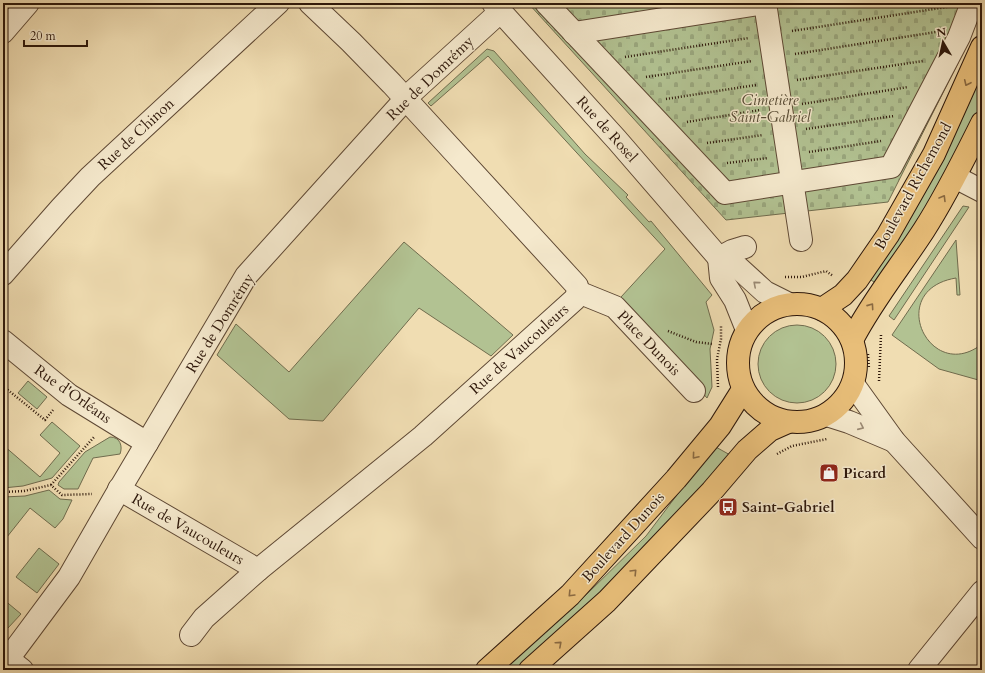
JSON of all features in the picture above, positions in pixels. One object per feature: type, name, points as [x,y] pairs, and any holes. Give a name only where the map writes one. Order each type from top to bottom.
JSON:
[{"type":"main road","name":"Boulevard Richemond","points":[[822,309],[842,295],[857,280],[888,235],[934,154],[982,47]]},
{"type":"main road","name":"Boulevard Richemond","points":[[860,344],[862,320],[924,230],[955,177],[982,123]]},
{"type":"main road","points":[[789,304],[805,305],[822,309],[838,320],[860,344],[856,369],[861,378],[842,402],[827,415],[808,422],[788,422],[764,413],[742,391],[738,360],[742,341],[747,330],[764,314],[789,304]]},
{"type":"main road","name":"Boulevard Dunois","points":[[487,670],[570,596],[681,473],[720,426],[742,391]]},
{"type":"main road","name":"Boulevard Dunois","points":[[530,670],[607,601],[712,491],[747,450],[770,430],[788,422]]},
{"type":"street","points":[[3,32],[28,3]]},
{"type":"street","name":"Rue de Chinon","points":[[3,274],[90,177],[278,3]]},
{"type":"street","points":[[310,3],[351,42],[405,99]]},
{"type":"street","points":[[546,3],[725,193],[891,167],[952,50],[972,3]]},
{"type":"street","points":[[574,33],[765,3],[801,240]]},
{"type":"street","name":"Rue de Domrémy","points":[[11,661],[69,577],[119,489],[246,276],[405,99],[497,7]]},
{"type":"street","name":"Rue de Rosel","points":[[497,7],[612,134],[720,258],[731,261],[765,292],[789,304]]},
{"type":"street","name":"Rue de Vaucouleurs","points":[[191,635],[204,618],[258,570],[423,436],[575,298],[578,292],[577,286],[405,99]]},
{"type":"street","points":[[955,177],[982,191]]},
{"type":"street","points":[[745,247],[732,251],[720,258],[721,278],[735,300],[747,330]]},
{"type":"street","name":"Place Dunois","points":[[578,292],[615,307],[694,391]]},
{"type":"street","name":"Rue d'Orléans","points":[[3,341],[69,395],[147,443]]},
{"type":"street","points":[[861,378],[894,441],[982,538]]},
{"type":"street","points":[[827,415],[894,441]]},
{"type":"street","name":"Rue de Vaucouleurs","points":[[119,489],[258,570]]},
{"type":"street","points":[[919,670],[982,592]]},
{"type":"path","points":[[781,276],[802,277],[826,271],[834,276]]},
{"type":"path","points":[[715,393],[718,388],[717,359],[721,339],[720,324]]},
{"type":"path","points":[[664,329],[696,342],[712,344]]},
{"type":"path","points":[[878,385],[881,345],[879,331]]},
{"type":"path","points":[[860,344],[861,378]]},
{"type":"path","points":[[3,386],[45,420],[57,405]]},
{"type":"path","points":[[3,492],[24,491],[51,485],[98,434]]},
{"type":"path","points":[[773,456],[804,442],[834,438]]},
{"type":"path","points":[[51,485],[62,495],[93,494]]},
{"type":"green space","name":"Cimetière Saint-Gabriel","points":[[528,3],[982,3],[958,63],[888,202],[726,220]]},
{"type":"green space","points":[[487,49],[494,51],[585,154],[628,195],[626,197],[649,222],[651,221],[712,295],[706,302],[714,330],[710,349],[712,387],[707,398],[701,391],[704,387],[621,297],[665,249],[488,56],[431,106],[428,103]]},
{"type":"green space","points":[[982,64],[982,106],[976,119],[955,160],[877,284],[868,278]]},
{"type":"green space","points":[[963,206],[969,207],[894,320],[889,316]]},
{"type":"green space","points":[[956,240],[960,295],[957,295],[956,278],[934,286],[922,299],[919,315],[922,331],[932,344],[946,353],[963,353],[982,344],[982,381],[939,369],[892,335]]},
{"type":"green space","points":[[404,242],[513,335],[491,356],[419,308],[323,421],[289,419],[217,355],[236,324],[289,372]]},
{"type":"green space","points":[[797,325],[812,328],[824,337],[833,349],[836,364],[833,379],[824,391],[812,400],[797,403],[782,400],[770,391],[761,379],[758,364],[761,349],[770,337],[782,328]]},
{"type":"green space","points":[[28,381],[47,397],[37,409],[18,393]]},
{"type":"green space","points":[[52,422],[80,446],[52,478],[23,486],[3,488],[3,445],[40,477],[60,453],[40,435]]},
{"type":"green space","points":[[110,437],[113,437],[120,442],[120,454],[93,458],[78,489],[64,489],[58,485],[85,452]]},
{"type":"green space","points":[[714,446],[732,456],[654,539],[574,620],[517,670],[501,670],[588,593],[646,536]]},
{"type":"green space","points":[[49,490],[60,499],[72,500],[63,519],[55,528],[30,508],[3,542],[3,497],[25,496]]},
{"type":"green space","points":[[39,548],[59,564],[37,593],[16,577]]},
{"type":"green space","points":[[3,599],[21,614],[8,628],[3,627]]},
{"type":"place","name":"Picard","points":[[829,473]]},
{"type":"place","name":"Saint-Gabriel","points":[[728,507]]}]
